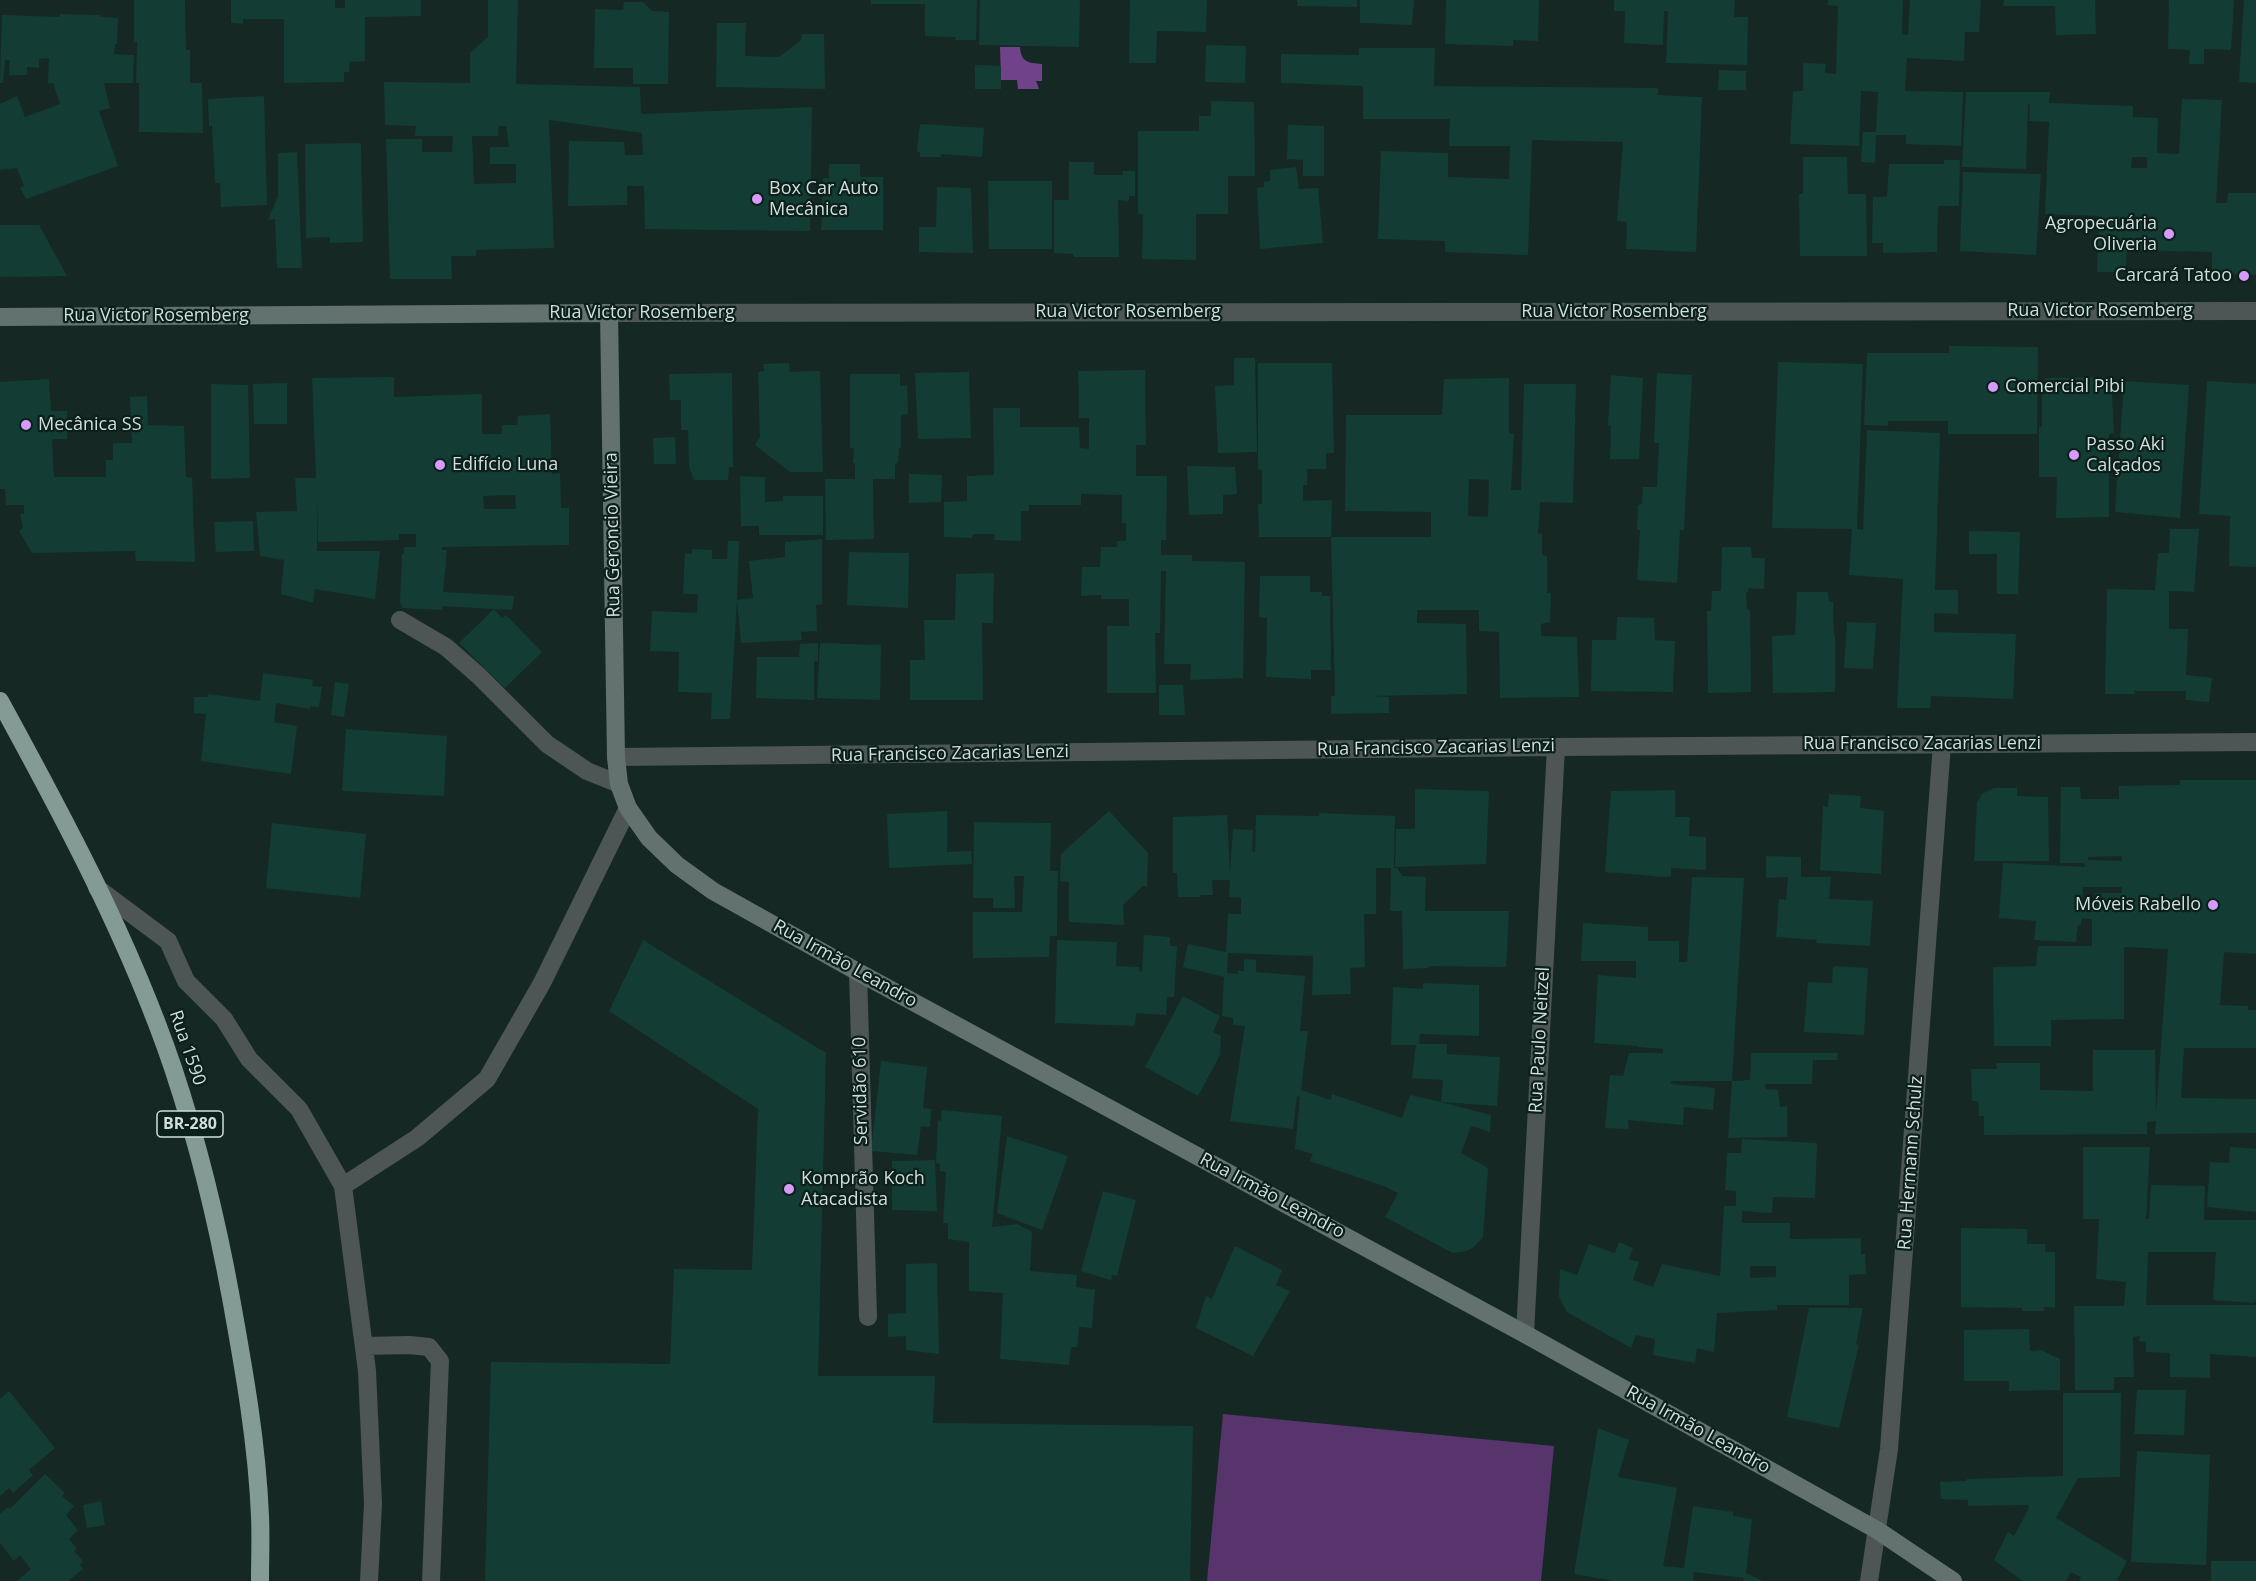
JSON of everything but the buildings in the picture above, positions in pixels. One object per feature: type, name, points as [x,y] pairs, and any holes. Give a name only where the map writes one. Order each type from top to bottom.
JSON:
[{"type":"highway","name":"Rua 1590","points":[[0,701],[56,804],[97,888],[136,973],[173,1067],[201,1163],[220,1243],[242,1361],[253,1436],[260,1516],[260,1581]]},
{"type":"street","name":"Rua Victor Rosemberg","points":[[0,317],[609,313],[2256,311]]},
{"type":"street","name":"Rua Geroncio Vieira","points":[[609,313],[616,758]]},
{"type":"street","points":[[400,620],[446,647],[554,749],[587,771],[619,784]]},
{"type":"street","name":"Rua Francisco Zacarias Lenzi","points":[[616,758],[1556,747],[2256,742]]},
{"type":"street","name":"Rua Hermann Schulz","points":[[1869,1581],[1889,1449],[1942,744]]},
{"type":"street","name":"Rua Paulo Neitzel","points":[[1525,1334],[1556,747]]},
{"type":"street","name":"Rua Irmão Leandro","points":[[616,758],[619,784],[628,808],[649,838],[677,865],[713,891],[1525,1334],[1877,1530],[1953,1581]]},
{"type":"street","points":[[343,1186],[417,1138],[487,1079],[542,983],[628,808]]},
{"type":"street","points":[[97,888],[168,941],[186,981],[224,1019],[249,1059],[299,1109],[343,1186],[367,1371],[373,1504],[369,1581]]},
{"type":"street","name":"Servidão 610","points":[[858,972],[868,1317]]},
{"type":"street","points":[[364,1346],[429,1347],[440,1361],[431,1581]]},
{"type":"shaded area","points":[[1000,47],[1020,47],[1026,61],[1042,64],[1042,81],[1036,81],[1039,89],[1018,89],[1017,80],[1001,80]]},
{"type":"shaded area","points":[[1223,1414],[1554,1446],[1541,1581],[1207,1581]]},
{"type":"place","name":"Box Car Auto Mecânica","points":[[757,199]]},
{"type":"place","name":"Agropecuária Oliveria","points":[[2169,234]]},
{"type":"place","name":"Carcará Tatoo","points":[[2244,276]]},
{"type":"place","name":"Comercial Pibi","points":[[1993,387]]},
{"type":"place","name":"Mecânica SS","points":[[26,425]]},
{"type":"place","name":"Passo Aki Calçados","points":[[2074,455]]},
{"type":"place","name":"Edifício Luna","points":[[440,465]]},
{"type":"place","name":"Móveis Rabello","points":[[2213,905]]},
{"type":"place","name":"Komprão Koch Atacadista","points":[[789,1189]]}]
